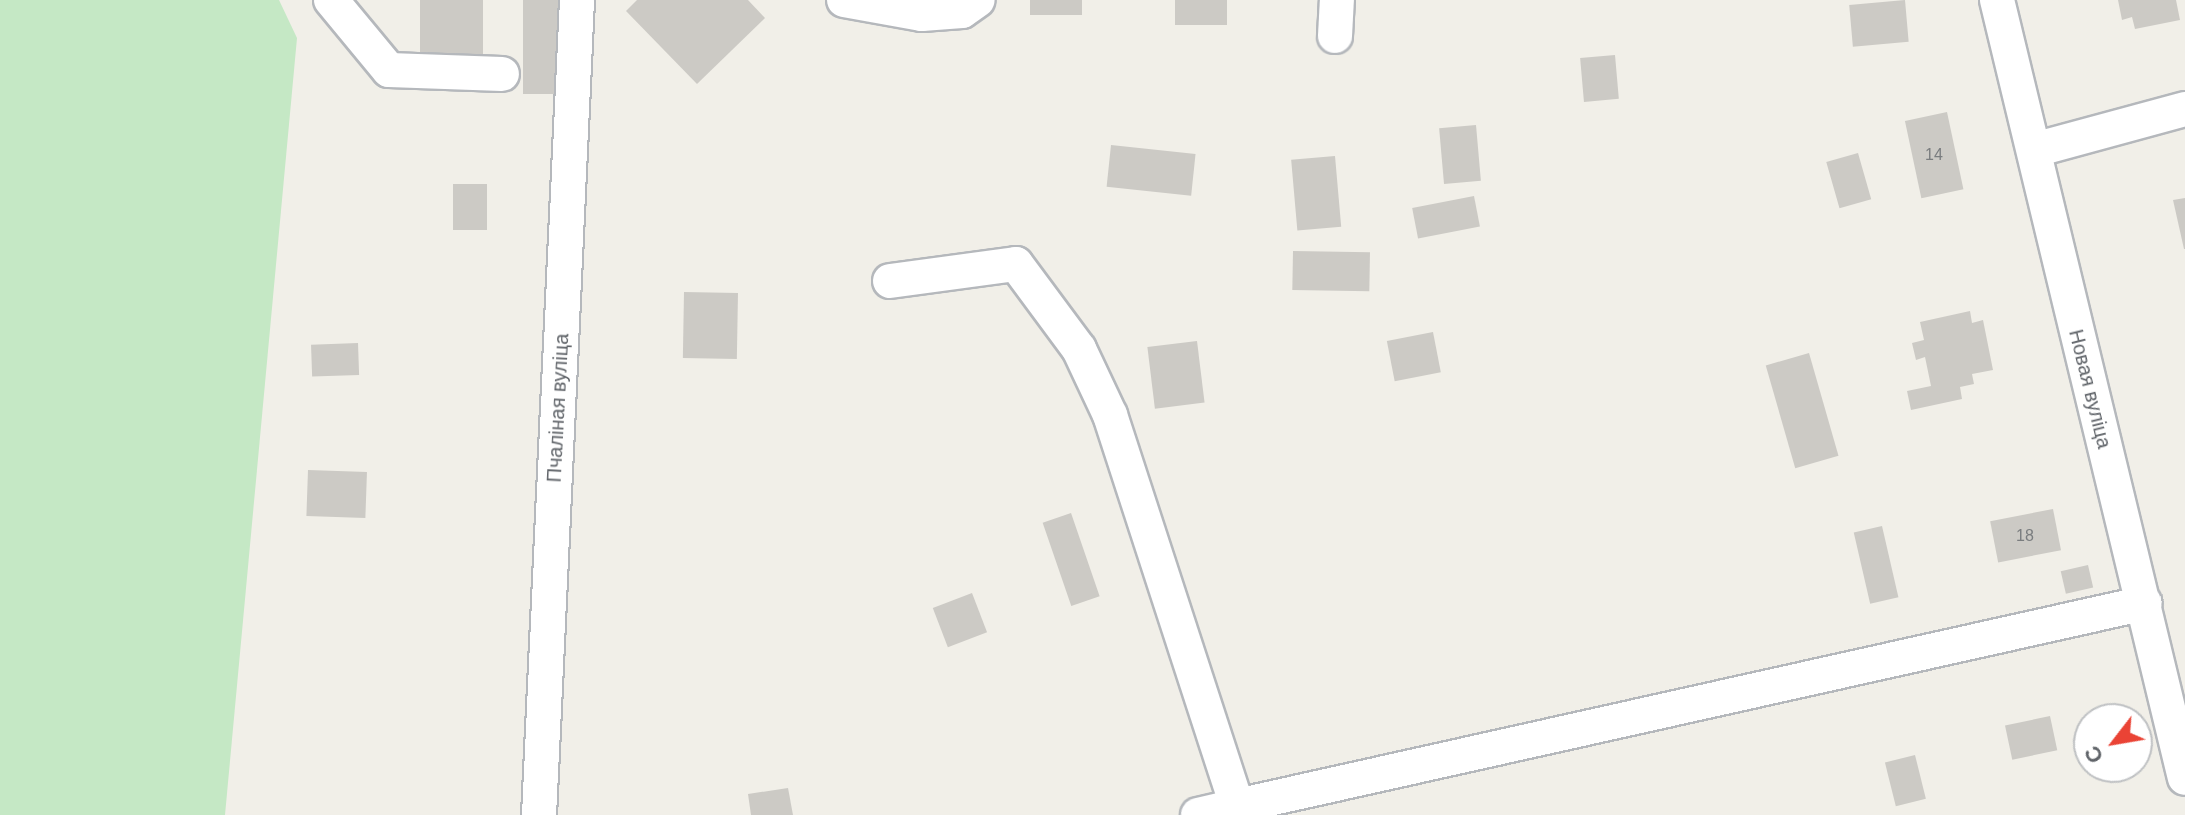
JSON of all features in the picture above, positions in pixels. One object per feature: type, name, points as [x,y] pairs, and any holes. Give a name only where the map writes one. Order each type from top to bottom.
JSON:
[{"type":"street","points":[[331,0],[389,70],[502,74]]},
{"type":"street","name":"Пчаліная вуліца","points":[[539,815],[577,0]]},
{"type":"street","points":[[844,0],[922,14],[962,11],[978,0]]},
{"type":"street","points":[[1335,36],[1337,0]]},
{"type":"street","name":"Новая вуліца","points":[[1997,0],[2185,778]]},
{"type":"street","points":[[2034,150],[2185,109]]},
{"type":"street","points":[[890,281],[1016,264],[1079,349],[1110,415],[1237,806]]},
{"type":"street","points":[[1198,815],[2145,603]]},
{"type":"green space","points":[[0,0],[279,0],[297,38],[225,815],[0,815]]},
{"type":"building","points":[[420,0],[483,0],[483,55],[420,55]]},
{"type":"building","points":[[523,0],[560,0],[560,94],[523,94]]},
{"type":"building","points":[[637,0],[748,0],[765,18],[697,84],[626,11]]},
{"type":"building","points":[[1030,0],[1082,0],[1082,15],[1030,15]]},
{"type":"building","points":[[1175,0],[1227,0],[1227,25],[1175,25]]},
{"type":"building","points":[[1905,0],[1909,42],[1853,47],[1849,5]]},
{"type":"building","points":[[2118,0],[2176,0],[2180,20],[2135,29],[2132,17],[2122,20]]},
{"type":"building","points":[[1615,55],[1619,99],[1584,102],[1580,58]]},
{"type":"building","points":[[1947,112],[1963,189],[1921,198],[1905,121]]},
{"type":"building","points":[[1476,125],[1481,181],[1444,184],[1439,128]]},
{"type":"building","points":[[1111,145],[1196,154],[1191,196],[1107,187]]},
{"type":"building","points":[[1858,153],[1871,199],[1840,208],[1826,162]]},
{"type":"building","points":[[1335,156],[1341,227],[1297,231],[1291,160]]},
{"type":"building","points":[[453,184],[487,184],[487,230],[453,230]]},
{"type":"building","points":[[1474,196],[1480,226],[1418,238],[1412,208]]},
{"type":"building","points":[[2185,198],[2185,249],[2184,249],[2173,200]]},
{"type":"building","points":[[1293,251],[1370,252],[1369,291],[1292,290]]},
{"type":"building","points":[[684,292],[738,293],[737,359],[683,358]]},
{"type":"building","points":[[1970,311],[1972,323],[1983,320],[1993,370],[1972,374],[1974,384],[1960,387],[1962,399],[1911,410],[1907,391],[1931,386],[1925,357],[1916,360],[1912,343],[1924,340],[1920,322]]},
{"type":"building","points":[[1433,332],[1441,372],[1395,381],[1387,341]]},
{"type":"building","points":[[1197,341],[1205,403],[1155,409],[1147,347]]},
{"type":"building","points":[[358,343],[359,375],[312,377],[311,345]]},
{"type":"building","points":[[1809,353],[1838,456],[1795,468],[1766,365]]},
{"type":"building","points":[[308,470],[367,472],[365,518],[306,516]]},
{"type":"building","points":[[2053,509],[2061,550],[1998,562],[1990,521]]},
{"type":"building","points":[[1071,513],[1100,596],[1071,606],[1043,523]]},
{"type":"building","points":[[1882,526],[1898,597],[1870,604],[1854,533]]},
{"type":"building","points":[[2088,565],[2093,587],[2066,594],[2061,571]]},
{"type":"building","points":[[972,593],[987,632],[948,647],[933,608]]},
{"type":"building","points":[[2050,716],[2057,750],[2012,760],[2005,726]]},
{"type":"building","points":[[1915,755],[1926,799],[1896,806],[1885,762]]},
{"type":"building","points":[[788,788],[793,815],[751,815],[748,794]]}]
